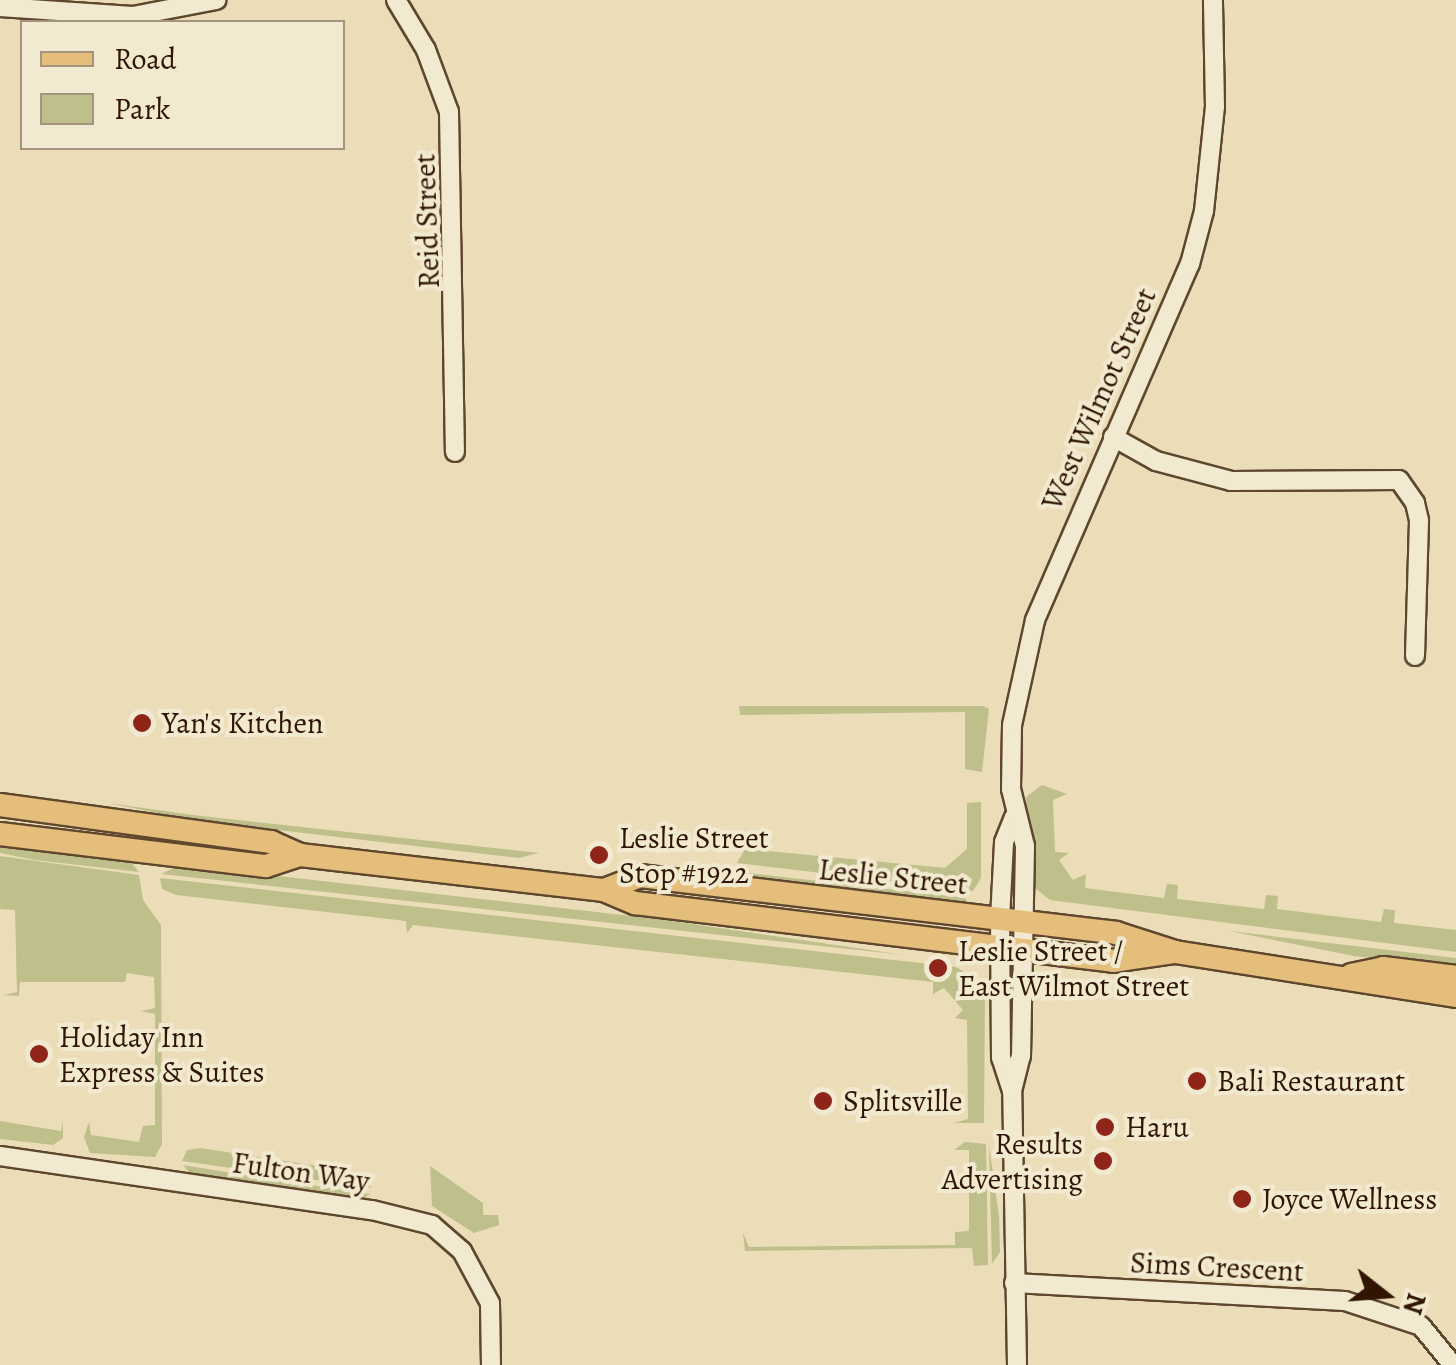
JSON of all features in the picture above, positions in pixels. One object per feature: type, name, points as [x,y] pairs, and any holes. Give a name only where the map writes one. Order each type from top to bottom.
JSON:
[{"type":"main road","name":"Leslie Street","points":[[0,806],[271,842],[300,855],[604,890],[636,903],[1113,960],[1175,952]]},
{"type":"main road","name":"Leslie Street","points":[[0,834],[266,866],[300,855]]},
{"type":"main road","name":"Leslie Street","points":[[604,890],[640,876],[1116,933],[1175,952],[1456,996]]},
{"type":"main road","name":"Leslie Street","points":[[1344,976],[1382,968],[1456,977]]},
{"type":"street","points":[[0,6],[134,16],[216,0]]},
{"type":"street","name":"Reid Street","points":[[396,0],[426,50],[449,112],[458,340],[455,452]]},
{"type":"street","name":"West Wilmot Street","points":[[1017,1365],[1012,1091],[1001,1058],[1011,949],[1004,842],[1014,817],[1012,725],[1035,620],[1190,264],[1204,211],[1214,107],[1213,0]]},
{"type":"street","points":[[1114,438],[1156,461],[1231,481],[1398,480],[1415,502],[1419,521],[1415,656]]},
{"type":"street","name":"Fulton Way","points":[[0,1156],[372,1210],[432,1224],[462,1251],[481,1281],[492,1311],[491,1365]]},
{"type":"street","name":"Sims Crescent","points":[[1014,1283],[1346,1301],[1421,1326],[1453,1365]]},
{"type":"green space","points":[[739,706],[983,706],[989,709],[982,772],[965,769],[965,712],[740,715]]},
{"type":"green space","points":[[1042,785],[1067,794],[1053,800],[1055,852],[1069,853],[1059,860],[1073,880],[1086,874],[1085,888],[1164,898],[1167,884],[1178,885],[1177,899],[1264,909],[1266,895],[1278,896],[1277,909],[1381,922],[1384,909],[1395,910],[1394,923],[1456,930],[1456,952],[1050,900],[1030,884],[1026,797]]},
{"type":"green space","points":[[981,802],[981,878],[973,891],[737,863],[745,849],[945,868],[967,849],[967,803]]},
{"type":"green space","points":[[108,803],[539,853],[518,858],[193,820]]},
{"type":"green space","points":[[0,843],[130,861],[139,872],[0,853]]},
{"type":"green space","points":[[0,856],[139,875],[143,900],[161,925],[162,1144],[155,1157],[90,1153],[84,1137],[89,1122],[91,1135],[139,1142],[143,1126],[155,1125],[155,1014],[141,1011],[155,1008],[154,977],[127,973],[125,982],[20,982],[19,996],[3,995],[17,992],[15,910],[0,909]]},
{"type":"green space","points":[[180,865],[658,919],[904,955],[161,874]]},
{"type":"green space","points":[[740,872],[966,898],[966,904],[734,875]]},
{"type":"green space","points":[[160,878],[956,967],[985,985],[984,1123],[954,1123],[968,1119],[967,1020],[955,1018],[963,1010],[944,988],[933,994],[933,982],[413,925],[407,933],[406,921],[176,895],[162,889]]},
{"type":"green space","points":[[1229,931],[1456,958],[1456,967],[1354,956]]},
{"type":"green space","points":[[0,1121],[61,1131],[63,1121],[63,1138],[53,1145],[0,1139]]},
{"type":"green space","points":[[965,1142],[986,1144],[988,1265],[974,1266],[972,1248],[745,1251],[743,1233],[749,1247],[955,1245],[955,1232],[969,1231],[969,1150],[954,1150]]},
{"type":"green space","points":[[989,1146],[1000,1252],[992,1264]]},
{"type":"green space","points":[[200,1148],[359,1172],[372,1188],[182,1161],[187,1150]]},
{"type":"green space","points":[[183,1165],[370,1194],[363,1199],[189,1172]]},
{"type":"green space","points":[[430,1166],[483,1203],[483,1215],[498,1215],[499,1225],[474,1233],[432,1206]]},
{"type":"place","name":"Yan's Kitchen","points":[[142,723]]},
{"type":"place","name":"Leslie Street Stop #1922","points":[[599,855]]},
{"type":"place","name":"Leslie Street / East Wilmot Street","points":[[938,968]]},
{"type":"place","name":"Holiday Inn Express & Suites","points":[[39,1054]]},
{"type":"place","name":"Bali Restaurant","points":[[1197,1081]]},
{"type":"place","name":"Splitsville","points":[[823,1101]]},
{"type":"place","name":"Haru","points":[[1105,1127]]},
{"type":"place","name":"Results Advertising","points":[[1103,1161]]},
{"type":"place","name":"Joyce Wellness","points":[[1242,1199]]}]
